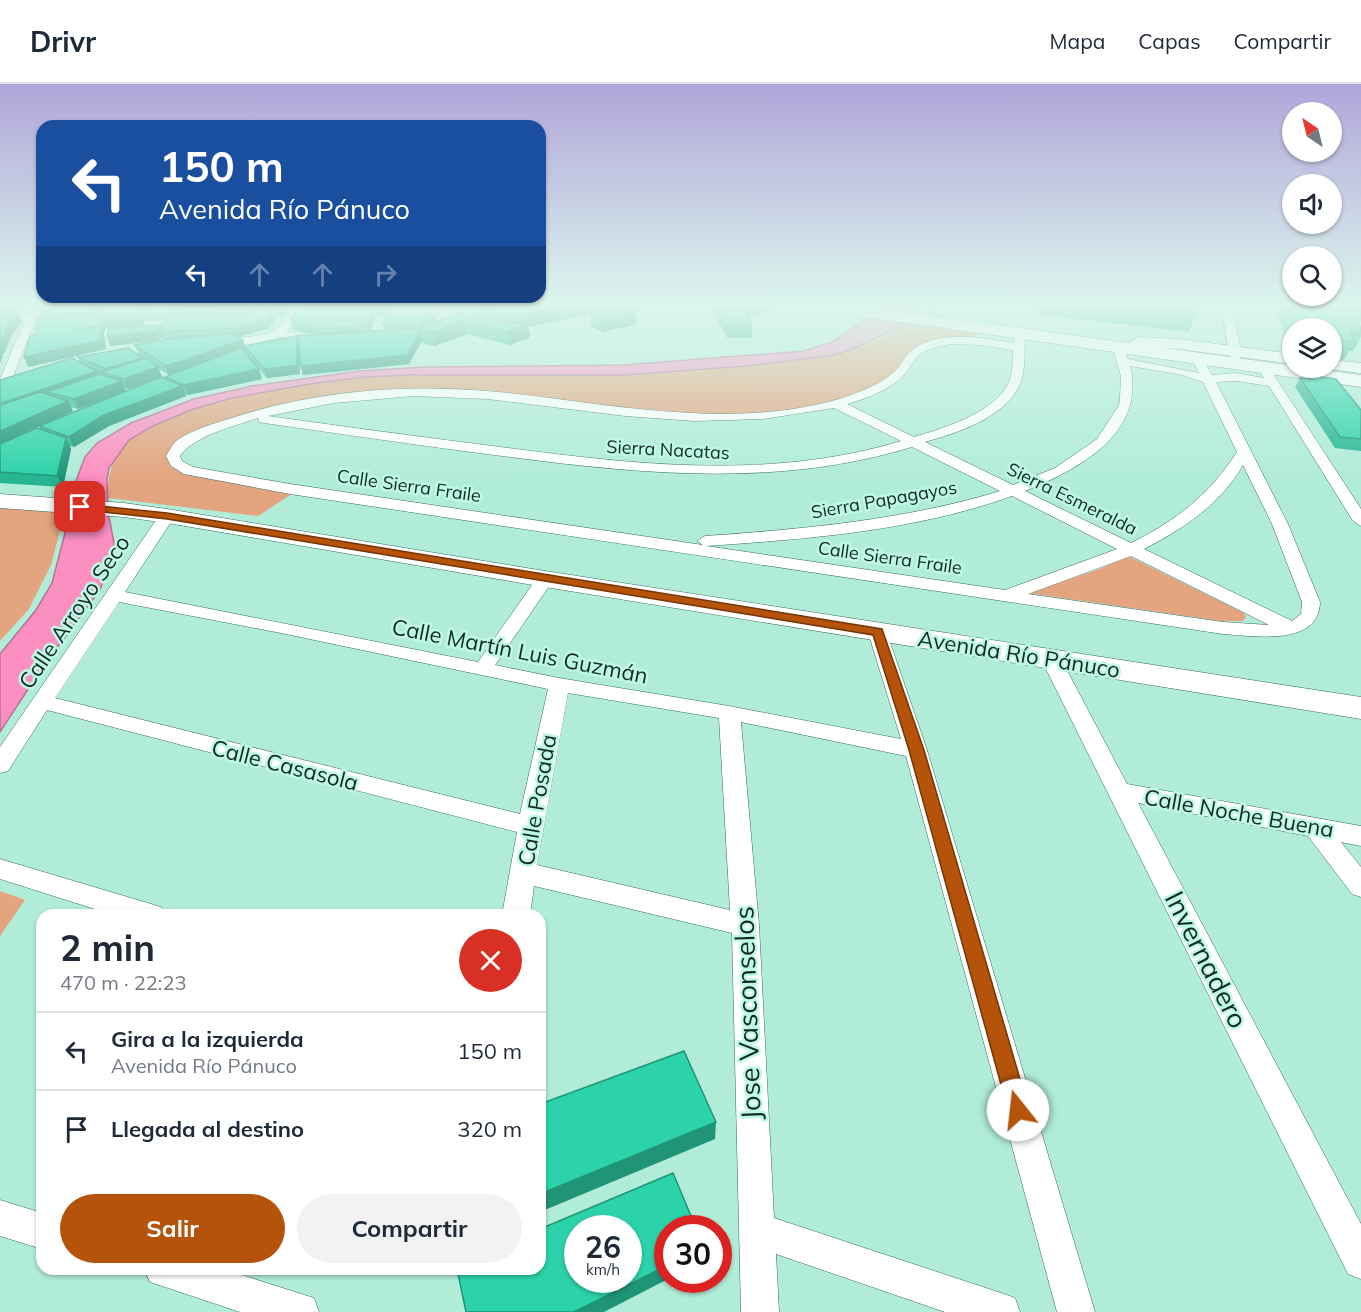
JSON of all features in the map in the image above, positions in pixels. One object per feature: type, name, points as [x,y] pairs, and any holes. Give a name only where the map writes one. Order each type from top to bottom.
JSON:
[{"type":"highway","points":[[1230,363],[1264,368],[1282,366]]},
{"type":"highway","points":[[1342,369],[1361,370]]},
{"type":"highway","points":[[1342,376],[1361,381]]},
{"type":"street","points":[[5,381],[12,363]]},
{"type":"street","points":[[251,417],[342,399],[428,392],[489,395],[622,413],[690,418],[744,417],[809,409],[834,403],[884,385],[896,377],[907,363]]},
{"type":"street","name":"Sierra Nacatas","points":[[251,417],[568,461],[666,471],[761,471],[810,466],[880,452],[948,430],[996,404],[1010,391],[1018,363]]},
{"type":"street","name":"Sierra Papagayos","points":[[664,544],[789,535],[878,524],[931,515],[1010,491],[1067,468],[1091,452],[1110,432],[1125,407],[1129,381],[1124,363]]},
{"type":"street","points":[[1151,363],[1207,379],[1236,377],[1273,383]]},
{"type":"street","points":[[1200,363],[1280,524],[1311,602],[1313,609],[1310,616],[1292,629]]},
{"type":"street","points":[[1342,366],[1361,370]]},
{"type":"street","points":[[1264,368],[1361,520]]},
{"type":"street","points":[[1334,378],[1361,387]]},
{"type":"street","name":"Sierra Esmeralda","points":[[834,403],[1292,629]]},
{"type":"street","name":"Calle Sierra Fraile","points":[[251,417],[216,428],[180,445],[173,456],[182,468],[198,474],[1223,628],[1292,629]]},
{"type":"street","points":[[1006,595],[1131,550],[1174,525],[1200,506],[1227,479],[1244,452]]},
{"type":"street","name":"Avenida Río Pánuco","points":[[0,501],[124,510],[167,516],[545,579],[1361,708]]},
{"type":"street","name":"Calle Arroyo Seco","points":[[0,765],[40,702],[116,596],[167,516]]},
{"type":"street","points":[[482,670],[545,579]]},
{"type":"street","name":"Calle Martín Luis Guzmán","points":[[116,596],[281,627],[559,685],[729,713],[916,750]]},
{"type":"street","points":[[878,632],[916,750],[1076,1312]]},
{"type":"street","name":"Invernadero","points":[[1051,659],[1361,1261]]},
{"type":"street","name":"Calle Posada","points":[[517,909],[530,826],[559,685]]},
{"type":"street","name":"Calle Casasola","points":[[40,702],[530,826]]},
{"type":"street","name":"Jose Vasconselos","points":[[729,713],[745,925],[759,1312]]},
{"type":"street","name":"Calle Noche Buena","points":[[1118,791],[1361,836]]},
{"type":"street","points":[[1316,828],[1361,886]]},
{"type":"street","points":[[0,869],[131,909]]},
{"type":"street","points":[[524,873],[745,925]]},
{"type":"street","points":[[0,1218],[36,1229]]},
{"type":"street","points":[[757,1230],[1001,1312]]},
{"type":"street","points":[[182,1275],[300,1312]]},
{"type":"shaded area","points":[[768,363],[909,363],[894,378],[834,403],[735,418],[449,392],[338,400],[233,422],[176,450],[182,468],[298,490],[258,516],[108,498],[108,482],[112,467],[118,453],[129,441],[173,418],[225,400],[280,388],[335,380],[392,376],[617,375]]},
{"type":"shaded area","points":[[769,363],[626,375],[365,377],[232,398],[191,410],[153,426],[129,440],[109,468],[108,512],[115,548],[100,590],[42,668],[0,732],[0,654],[36,610],[52,583],[65,533],[71,494],[85,457],[97,443],[131,423],[194,399],[252,386],[359,371],[426,367]]},
{"type":"shaded area","points":[[0,506],[65,512],[51,565],[29,609],[0,641]]},
{"type":"shaded area","points":[[1128,556],[1244,613],[1246,617],[1243,621],[1221,621],[1028,593],[1099,569]]},
{"type":"shaded area","points":[[0,891],[25,900],[0,936]]},
{"type":"building","points":[[55,363],[82,363],[97,371],[2,403],[0,402],[0,380]]},
{"type":"building","points":[[92,363],[125,363],[105,369]]},
{"type":"building","points":[[129,363],[153,363],[158,367],[124,379],[101,372]]},
{"type":"building","points":[[201,363],[254,363],[259,369],[184,385],[165,377]]},
{"type":"building","points":[[259,363],[297,363],[297,365],[264,369]]},
{"type":"building","points":[[301,363],[327,363],[301,366]]},
{"type":"building","points":[[99,374],[122,381],[74,399],[47,392]]},
{"type":"building","points":[[161,377],[182,386],[104,415],[69,437],[39,426]]},
{"type":"building","points":[[1300,378],[1336,379],[1361,410],[1361,439],[1340,437]]},
{"type":"building","points":[[40,392],[68,401],[0,431],[0,405]]},
{"type":"building","points":[[37,428],[66,438],[57,476],[0,472],[0,444]]},
{"type":"building","points":[[684,1051],[716,1122],[546,1192],[546,1102]]},
{"type":"building","points":[[673,1173],[691,1215],[654,1215],[654,1272],[642,1278],[642,1215],[573,1215]]},
{"type":"building","points":[[564,1219],[564,1293],[612,1293],[574,1312],[466,1312],[458,1275],[546,1275],[546,1226]]},
{"type":"route","points":[[80,507],[167,516],[878,632],[916,750],[1018,1110]]}]
